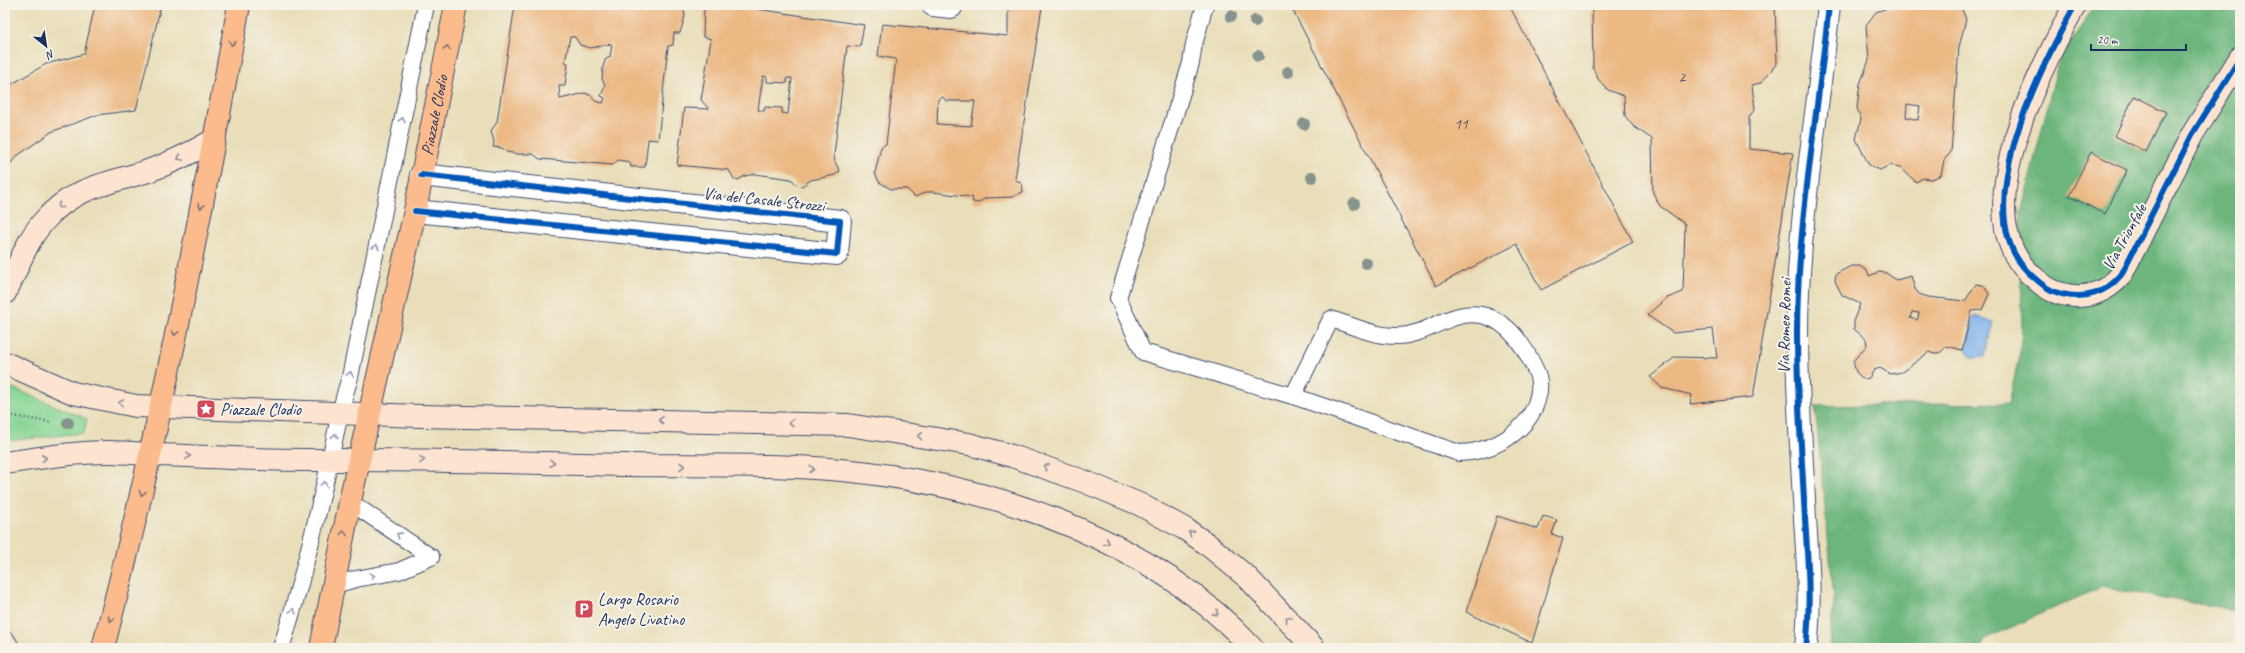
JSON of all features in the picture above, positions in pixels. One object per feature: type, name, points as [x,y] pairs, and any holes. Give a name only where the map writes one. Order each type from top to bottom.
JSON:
[{"type":"main road","points":[[103,648],[128,552],[160,406],[214,140],[239,5]]},
{"type":"main road","name":"Piazzale Clodio","points":[[321,648],[359,459],[415,211],[456,5]]},
{"type":"main road","name":"Via Trionfale","points":[[2075,5],[2056,40],[2027,106],[2010,159],[2004,199],[2008,237],[2017,258],[2037,280],[2057,292],[2084,296],[2092,295],[2108,287],[2121,275],[2192,135],[2240,58]]},
{"type":"main road","points":[[5,293],[35,232],[51,213],[69,198],[95,185],[169,163],[214,140]]},
{"type":"main road","points":[[5,363],[73,393],[119,403],[160,406],[370,413],[848,425],[886,430],[990,449],[1083,481],[1153,512],[1207,544],[1248,578],[1314,648]]},
{"type":"main road","points":[[5,463],[109,452],[330,460],[359,459],[799,468],[852,472],[930,484],[984,496],[1071,527],[1122,549],[1172,578],[1211,608],[1252,648]]},
{"type":"main road","points":[[5,644],[8,648]]},
{"type":"street","name":"Via Romeo Romei","points":[[1806,648],[1808,618],[1808,564],[1798,385],[1797,304],[1810,157],[1829,5]]},
{"type":"street","name":"Via del Casale Strozzi","points":[[415,211],[837,254],[840,221],[421,175]]},
{"type":"lane","name":"Piazzale Clodio","points":[[282,648],[330,460],[339,412],[350,377],[426,5]]},
{"type":"lane","points":[[1205,5],[1180,100],[1118,298],[1143,352],[1293,396],[1446,450],[1471,452],[1499,444],[1522,426],[1536,403],[1540,384],[1530,358],[1520,342],[1505,326],[1488,317],[1475,314],[1459,316],[1422,332],[1399,336],[1381,334],[1331,319],[1293,396]]},
{"type":"lane","points":[[334,585],[399,571],[431,558],[350,502]]},
{"type":"path","points":[[5,415],[50,422]]},
{"type":"green space","points":[[2095,5],[2240,5],[2240,611],[2101,587],[1985,639],[1981,648],[1829,648],[1834,599],[1815,406],[2009,403],[2022,342],[2021,213],[2059,60]]},
{"type":"green space","points":[[5,385],[87,419],[84,433],[5,441]]},
{"type":"water","points":[[1974,316],[1993,322],[1985,357],[1972,358],[1966,349]]},
{"type":"building","points":[[95,5],[161,5],[136,110],[97,115],[51,132],[17,156],[5,170],[5,88],[46,64],[84,54]]},
{"type":"building","points":[[515,5],[683,5],[685,16],[680,33],[674,33],[673,45],[668,46],[658,140],[648,139],[645,167],[631,167],[630,162],[618,160],[613,165],[540,159],[533,154],[517,154],[507,152],[502,148],[493,147],[494,142],[491,131],[497,122]],"holes":[[[570,37],[575,37],[580,45],[590,48],[612,44],[610,57],[605,60],[603,67],[602,79],[605,85],[601,96],[605,98],[603,103],[595,101],[592,96],[585,93],[560,99],[559,86],[565,86],[568,63],[565,62]]]},
{"type":"building","points":[[714,5],[730,5],[864,25],[860,47],[847,46],[834,155],[835,162],[840,171],[835,175],[811,180],[802,186],[797,185],[791,179],[755,174],[745,176],[738,180],[734,179],[729,170],[677,165],[684,108],[709,109],[701,100],[711,39],[703,37],[704,9]],"holes":[[[763,76],[767,77],[767,82],[787,83],[787,78],[792,78],[788,114],[782,113],[782,108],[765,107],[764,111],[758,110]]]},
{"type":"building","points":[[1008,5],[1042,7],[1015,179],[1022,184],[1023,192],[1012,197],[986,198],[978,203],[973,202],[972,197],[933,192],[926,192],[915,197],[907,189],[891,189],[879,182],[875,173],[881,147],[886,144],[896,59],[878,56],[882,24],[1008,36]],"holes":[[[943,97],[946,101],[975,101],[971,126],[937,124],[938,99]]]},
{"type":"building","points":[[1290,5],[1509,5],[1633,242],[1541,290],[1517,244],[1436,286]]},
{"type":"building","points":[[1592,5],[1775,5],[1777,63],[1761,83],[1752,85],[1755,109],[1749,117],[1749,149],[1793,153],[1753,397],[1690,404],[1692,395],[1662,388],[1650,377],[1675,357],[1717,358],[1713,329],[1673,333],[1647,315],[1667,298],[1683,292],[1685,224],[1660,206],[1653,193],[1652,139],[1633,126],[1625,116],[1624,96],[1608,90],[1598,79],[1593,68]]},
{"type":"building","points":[[1899,5],[1938,5],[1941,8],[1947,5],[1955,5],[1961,7],[1966,19],[1959,47],[1951,152],[1944,160],[1941,175],[1932,179],[1923,178],[1916,182],[1900,167],[1890,165],[1880,170],[1869,165],[1856,139],[1861,119],[1857,108],[1860,84],[1869,60],[1866,25],[1876,12],[1888,8],[1894,9]],"holes":[[[1907,104],[1920,106],[1918,120],[1906,117]]]},
{"type":"building","points":[[2134,96],[2166,112],[2146,152],[2115,136]]},
{"type":"building","points":[[2091,152],[2127,170],[2105,214],[2069,196]]},
{"type":"building","points":[[1851,266],[1860,266],[1868,272],[1869,276],[1879,272],[1886,273],[1896,280],[1911,276],[1915,289],[1919,294],[1928,297],[1965,301],[1976,284],[1983,285],[1989,294],[1982,310],[1972,311],[1962,350],[1947,346],[1941,352],[1934,354],[1929,352],[1902,372],[1890,374],[1880,368],[1874,370],[1869,378],[1863,379],[1856,372],[1853,361],[1867,345],[1866,339],[1854,329],[1854,319],[1860,304],[1842,295],[1835,281],[1836,274]],"holes":[[[1912,312],[1919,313],[1917,320],[1910,318]]]},
{"type":"building","points":[[1497,516],[1538,529],[1543,516],[1557,520],[1552,534],[1563,538],[1532,643],[1466,612]]},
{"type":"cycle path","points":[[1806,648],[1808,632],[1808,584],[1798,380],[1798,293],[1804,211],[1829,5]]},
{"type":"cycle path","points":[[2075,5],[2044,64],[2029,101],[2015,139],[2006,178],[2004,214],[2011,247],[2029,273],[2044,286],[2057,293],[2071,296],[2094,294],[2102,291],[2121,275],[2192,135],[2240,58]]},
{"type":"cycle path","points":[[415,211],[837,254],[840,221],[421,175]]},
{"type":"place","name":"Piazzale Clodio","points":[[206,409]]},
{"type":"place","name":"Largo Rosario Angelo Livatino","points":[[584,609]]}]
